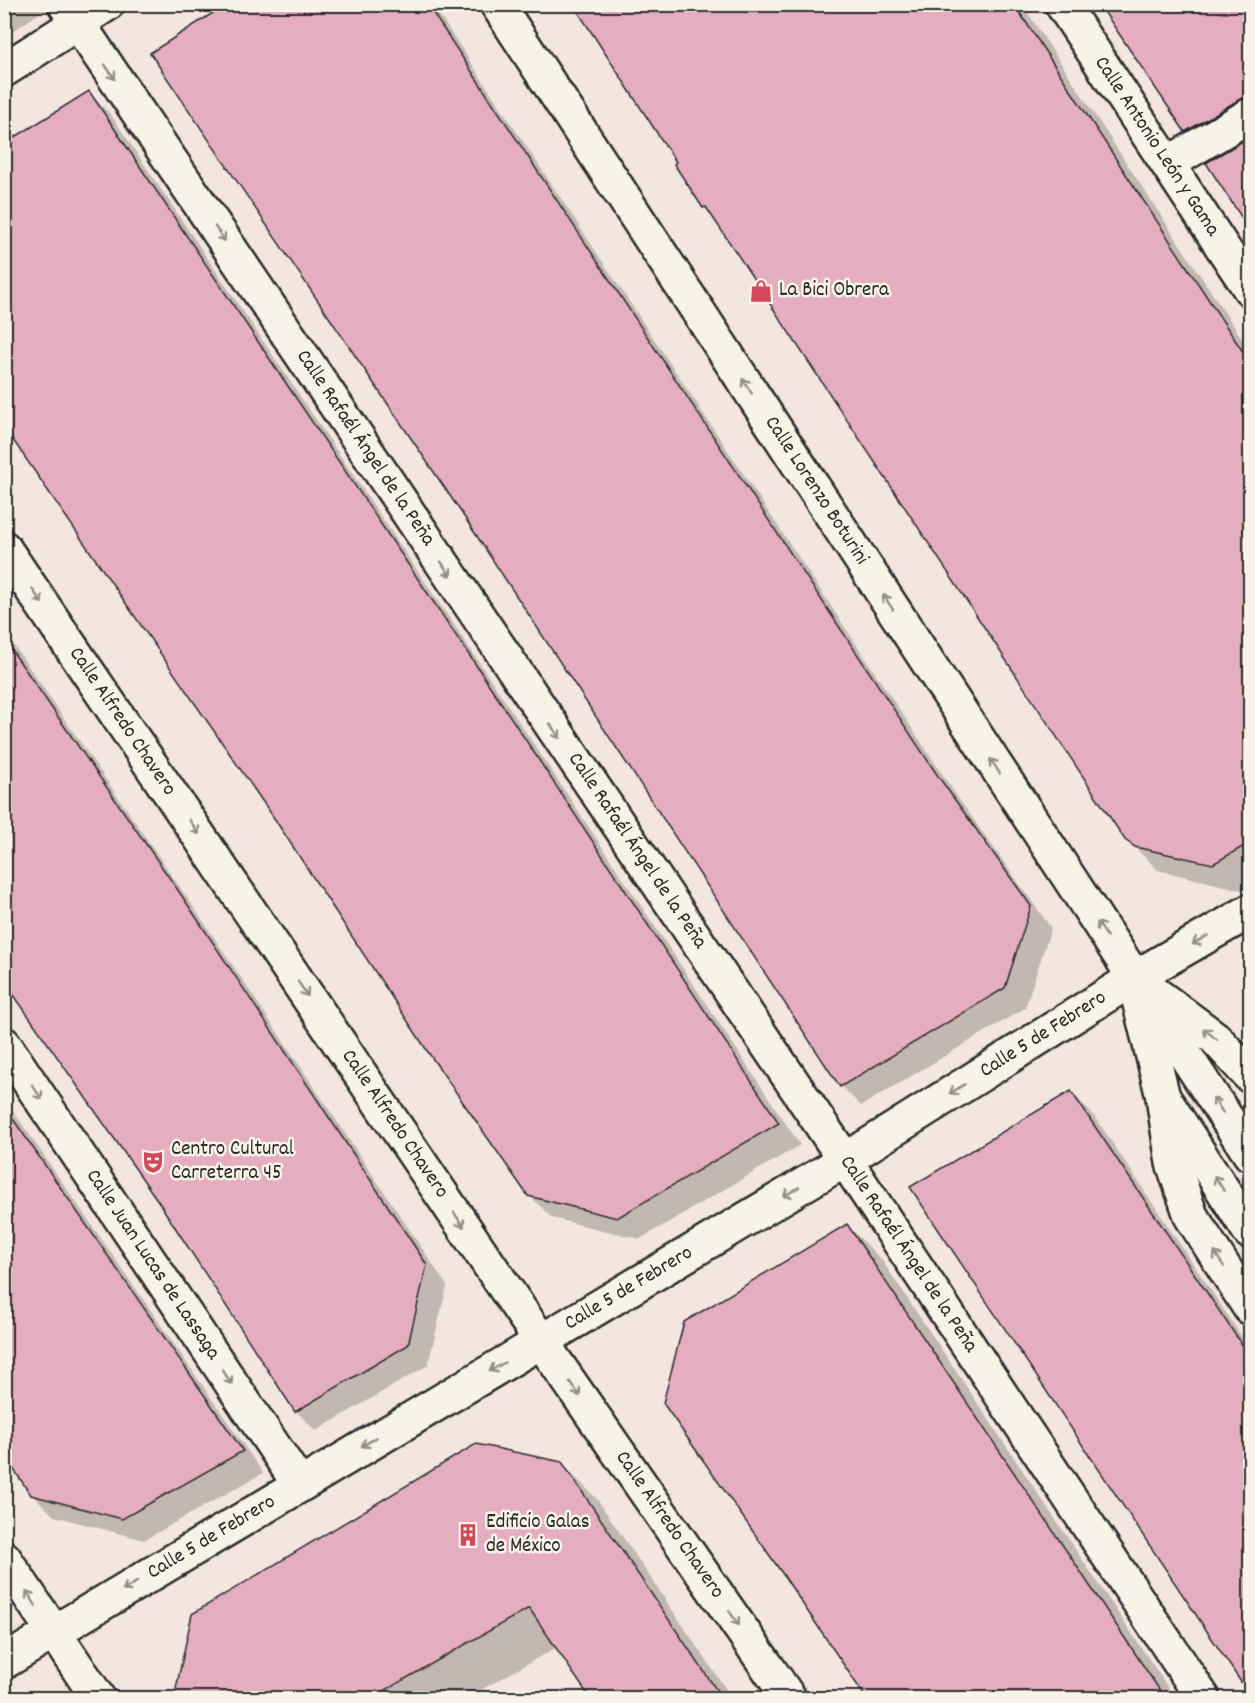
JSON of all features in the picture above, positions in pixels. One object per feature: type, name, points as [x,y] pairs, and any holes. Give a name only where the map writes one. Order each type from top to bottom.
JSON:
[{"type":"street","points":[[4,70],[71,14],[107,4]]},
{"type":"street","name":"Calle Lorenzo Boturini","points":[[497,4],[1251,1154]]},
{"type":"street","name":"Calle Antonio León y Gama","points":[[1062,4],[1251,289]]},
{"type":"street","name":"Calle Rafaél Ángel de la Peña","points":[[71,14],[845,1160],[1203,1698]]},
{"type":"street","points":[[1169,163],[1251,115]]},
{"type":"street","name":"Calle Alfredo Chavero","points":[[4,548],[541,1341],[789,1698]]},
{"type":"street","name":"Calle 5 de Febrero","points":[[4,1662],[298,1484],[845,1160],[1134,978],[1251,911]]},
{"type":"street","name":"Calle Lorenzo Boturini","points":[[1134,978],[1215,1038],[1251,1076]]},
{"type":"street","name":"Calle Lorenzo Boturini","points":[[1134,978],[1163,1097],[1173,1163],[1191,1216],[1251,1308]]},
{"type":"street","name":"Calle Juan Lucas de Lassaga","points":[[4,1044],[298,1484]]},
{"type":"street","name":"Calle Lorenzo Boturini","points":[[1163,1097],[1251,1232]]},
{"type":"street","points":[[4,1557],[98,1698]]},
{"type":"building","points":[[227,4],[427,4],[938,776],[1031,906],[1005,988],[840,1087],[461,512],[150,53]]},
{"type":"building","points":[[573,4],[1014,4],[1251,364],[1251,842],[1213,864],[1135,847],[1125,840],[706,207],[703,208],[674,164],[676,162]]},
{"type":"building","points":[[1099,4],[1251,4],[1251,96],[1240,99],[1185,132]]},
{"type":"building","points":[[89,91],[482,674],[779,1123],[617,1218],[528,1196],[428,1052],[272,815],[4,427],[4,144]]},
{"type":"building","points":[[1251,136],[1251,232],[1206,163]]},
{"type":"building","points":[[4,639],[184,899],[427,1265],[408,1345],[295,1412],[158,1201],[4,981]]},
{"type":"building","points":[[1071,1091],[1251,1358],[1251,1697],[910,1187]]},
{"type":"building","points":[[4,1106],[243,1451],[122,1519],[31,1495],[4,1455]]},
{"type":"building","points":[[847,1224],[1165,1698],[866,1698],[663,1403],[684,1322]]},
{"type":"building","name":"Edificio Galas de México","points":[[476,1444],[562,1462],[722,1698],[590,1698],[529,1608],[372,1698],[174,1698],[192,1614]]},
{"type":"place","name":"La Bici Obrera","points":[[761,291]]},
{"type":"place","name":"Centro Cultural Carreterra 45","points":[[153,1162]]},
{"type":"place","name":"Edificio Galas de México","points":[[468,1535]]}]
